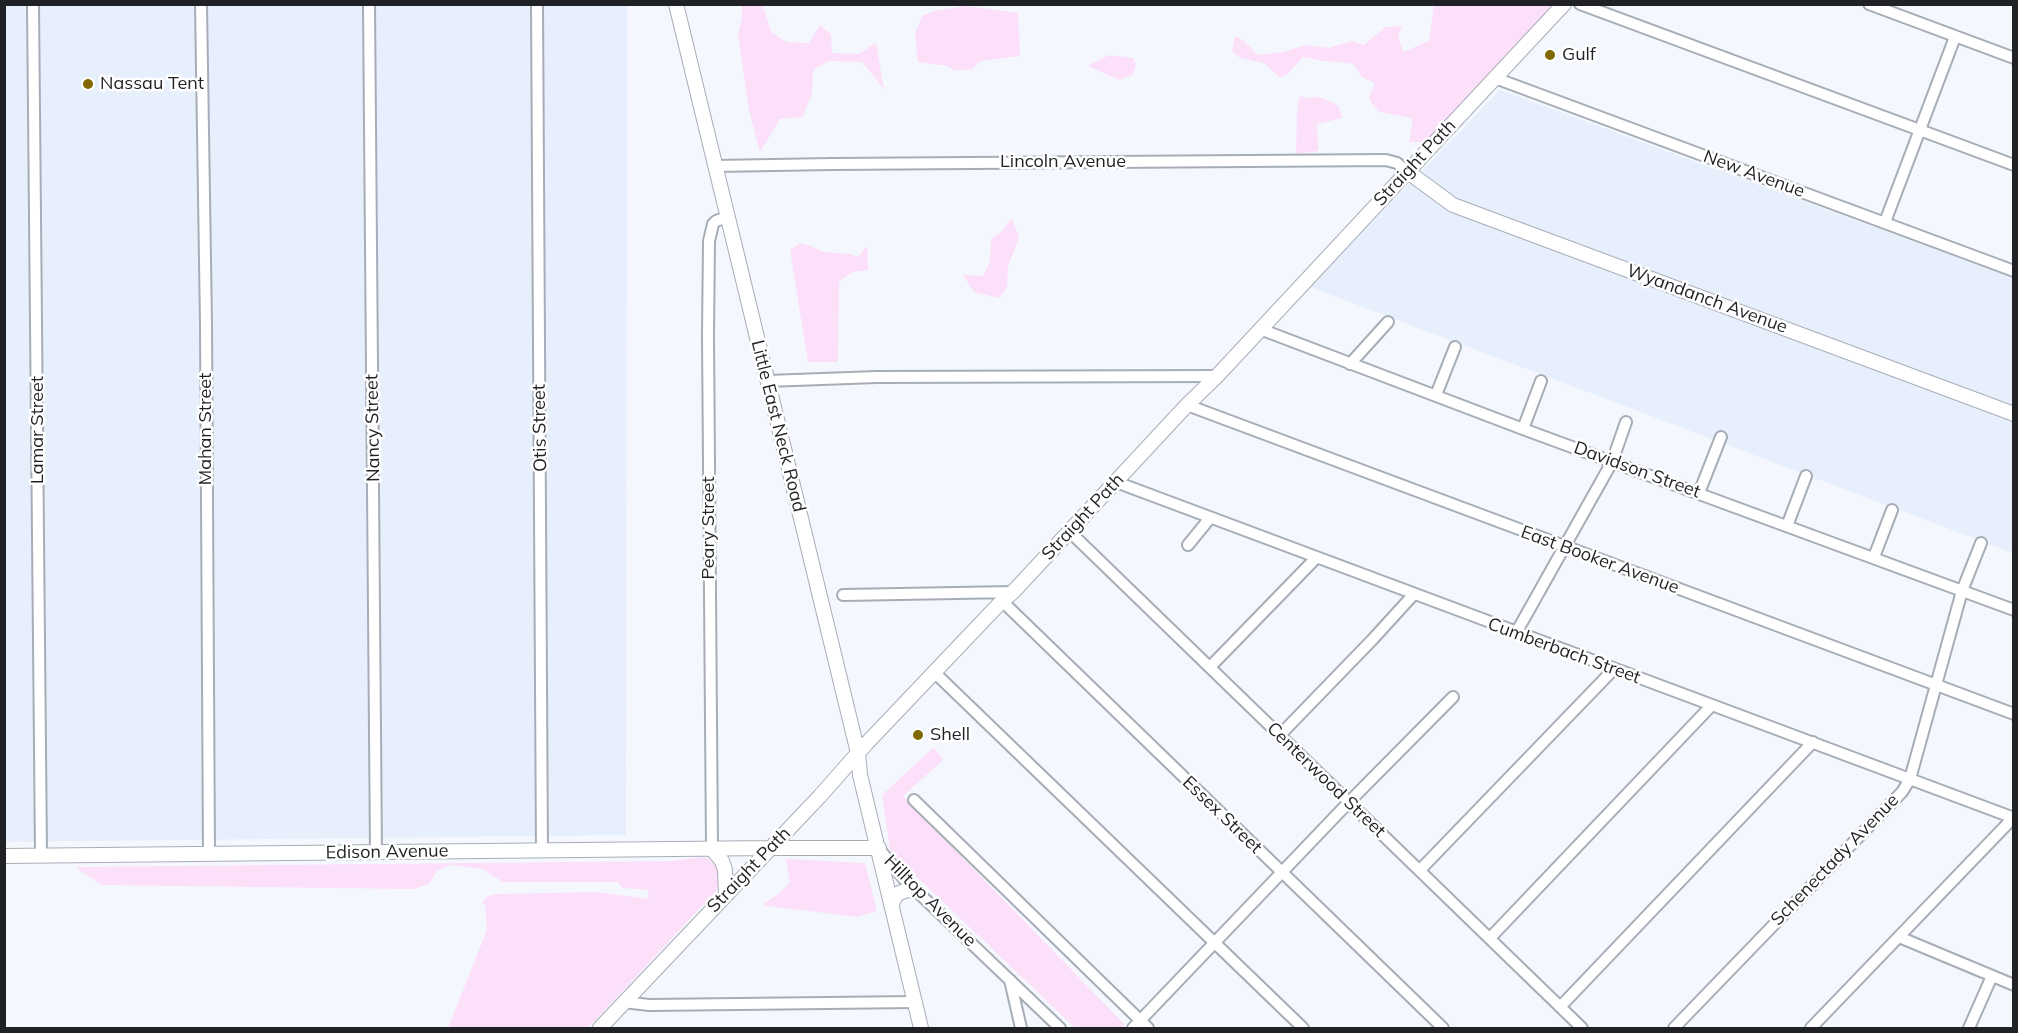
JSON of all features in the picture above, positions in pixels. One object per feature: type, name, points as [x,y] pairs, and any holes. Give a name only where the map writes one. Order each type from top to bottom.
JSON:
[{"type":"main road","name":"Little East Neck Road","points":[[676,4],[858,753],[860,775],[921,1029]]},
{"type":"main road","name":"Straight Path","points":[[600,1029],[934,672],[1013,592],[1187,405],[1217,376],[1564,4]]},
{"type":"main road","name":"Wyandanch Avenue","points":[[1407,172],[1454,205],[2013,414]]},
{"type":"main road","name":"Edison Avenue","points":[[4,856],[770,848]]},
{"type":"main road","name":"Hilltop Avenue","points":[[770,848],[879,848]]},
{"type":"main road","points":[[712,849],[722,861],[725,870],[726,894]]},
{"type":"main road","points":[[892,903],[897,894],[907,890],[917,891]]},
{"type":"street","name":"Lamar Street","points":[[33,4],[41,855]]},
{"type":"street","name":"Mahan Street","points":[[201,4],[206,324],[209,854]]},
{"type":"street","name":"Nancy Street","points":[[369,4],[376,852]]},
{"type":"street","name":"Otis Street","points":[[537,4],[542,850]]},
{"type":"street","points":[[1580,4],[2013,165]]},
{"type":"street","points":[[1869,4],[2013,58]]},
{"type":"street","points":[[1885,222],[1955,37]]},
{"type":"street","name":"New Avenue","points":[[1495,78],[2013,271]]},
{"type":"street","name":"Lincoln Avenue","points":[[715,166],[1386,160],[1396,163],[1407,172]]},
{"type":"street","name":"Peary Street","points":[[712,849],[709,241],[713,224],[727,217]]},
{"type":"street","points":[[1350,364],[1388,322]]},
{"type":"street","name":"Davidson Street","points":[[1260,329],[1611,462],[2013,610]]},
{"type":"street","points":[[1436,395],[1455,347]]},
{"type":"street","points":[[767,381],[877,377],[1217,376]]},
{"type":"street","points":[[1523,429],[1541,381]]},
{"type":"street","name":"East Booker Avenue","points":[[1187,405],[2013,714]]},
{"type":"street","points":[[1516,633],[1611,462],[1626,422]]},
{"type":"street","points":[[1700,493],[1721,437]]},
{"type":"street","points":[[1787,526],[1806,476]]},
{"type":"street","name":"Cumberbach Street","points":[[1116,482],[2013,818]]},
{"type":"street","points":[[1874,557],[1892,510]]},
{"type":"street","points":[[1188,545],[1210,518]]},
{"type":"street","name":"Centerwood Street","points":[[1069,531],[1582,1029]]},
{"type":"street","name":"Schenectady Avenue","points":[[1674,1029],[1902,792],[1910,779],[1962,591],[1981,543]]},
{"type":"street","points":[[1210,667],[1316,558]]},
{"type":"street","points":[[843,595],[1013,592]]},
{"type":"street","points":[[1280,735],[1414,594]]},
{"type":"street","name":"Essex Street","points":[[1002,602],[1443,1029]]},
{"type":"street","points":[[1420,870],[1614,669]]},
{"type":"street","points":[[934,672],[1303,1029]]},
{"type":"street","points":[[914,801],[1140,1026],[1214,943],[1349,802],[1454,697]]},
{"type":"street","points":[[1490,938],[1711,706]]},
{"type":"street","points":[[1560,1007],[1813,742]]},
{"type":"street","points":[[1811,1029],[2013,818]]},
{"type":"street","name":"Hilltop Avenue","points":[[879,848],[917,891],[1060,1029]]},
{"type":"street","points":[[1899,937],[2013,985]]},
{"type":"street","points":[[1969,1029],[1992,976]]},
{"type":"street","points":[[1010,980],[1021,1029]]},
{"type":"street","points":[[624,1002],[661,1005],[915,1002]]},
{"type":"shaded area","points":[[1508,4],[1511,6],[1512,4],[1554,5],[1429,142],[1409,142],[1412,118],[1380,112],[1369,97],[1375,83],[1362,77],[1350,63],[1303,57],[1288,74],[1280,78],[1264,63],[1240,58],[1232,51],[1235,36],[1244,41],[1258,55],[1283,52],[1306,45],[1328,48],[1352,41],[1364,45],[1385,27],[1402,26],[1398,36],[1403,52],[1429,41],[1434,5]]},
{"type":"shaded area","points":[[4,5],[627,5],[626,835],[5,842]]},
{"type":"shaded area","points":[[742,5],[763,5],[771,32],[787,42],[809,43],[820,25],[831,34],[832,53],[859,54],[876,43],[884,89],[862,62],[828,61],[813,70],[812,93],[803,117],[780,119],[760,152],[749,110],[738,34]]},
{"type":"shaded area","points":[[966,6],[1018,13],[1020,56],[981,61],[972,69],[955,71],[947,66],[918,62],[915,33],[922,16],[934,11]]},
{"type":"shaded area","points":[[1109,55],[1133,58],[1136,64],[1133,75],[1119,80],[1088,66]]},
{"type":"shaded area","points":[[1500,90],[2013,278],[2013,553],[1310,287]]},
{"type":"shaded area","points":[[1300,96],[1319,97],[1334,103],[1339,107],[1342,118],[1317,124],[1318,151],[1296,154],[1297,111]]},
{"type":"shaded area","points":[[1012,218],[1019,237],[1008,267],[1007,287],[999,298],[974,292],[963,275],[983,276],[990,261],[991,239],[1000,233]]},
{"type":"shaded area","points":[[800,243],[823,252],[851,254],[858,257],[867,246],[868,270],[853,272],[839,281],[838,362],[808,362],[790,250]]},
{"type":"shaded area","points":[[934,747],[943,760],[903,796],[1125,1025],[1122,1028],[1075,1028],[890,849],[882,795]]},
{"type":"shaded area","points":[[700,857],[711,859],[719,865],[721,881],[717,890],[588,1028],[448,1028],[487,930],[485,904],[482,903],[488,896],[496,894],[597,892],[649,899],[648,890],[622,888],[618,882],[503,882],[482,869],[451,865],[437,871],[429,884],[413,889],[102,885],[77,867],[673,861]]},
{"type":"shaded area","points":[[786,859],[865,863],[877,911],[857,917],[763,904],[779,894],[790,882]]},
{"type":"place","name":"Gulf","points":[[1550,55]]},
{"type":"place","name":"Nassau Tent","points":[[88,84]]},
{"type":"place","name":"Shell","points":[[918,735]]}]
